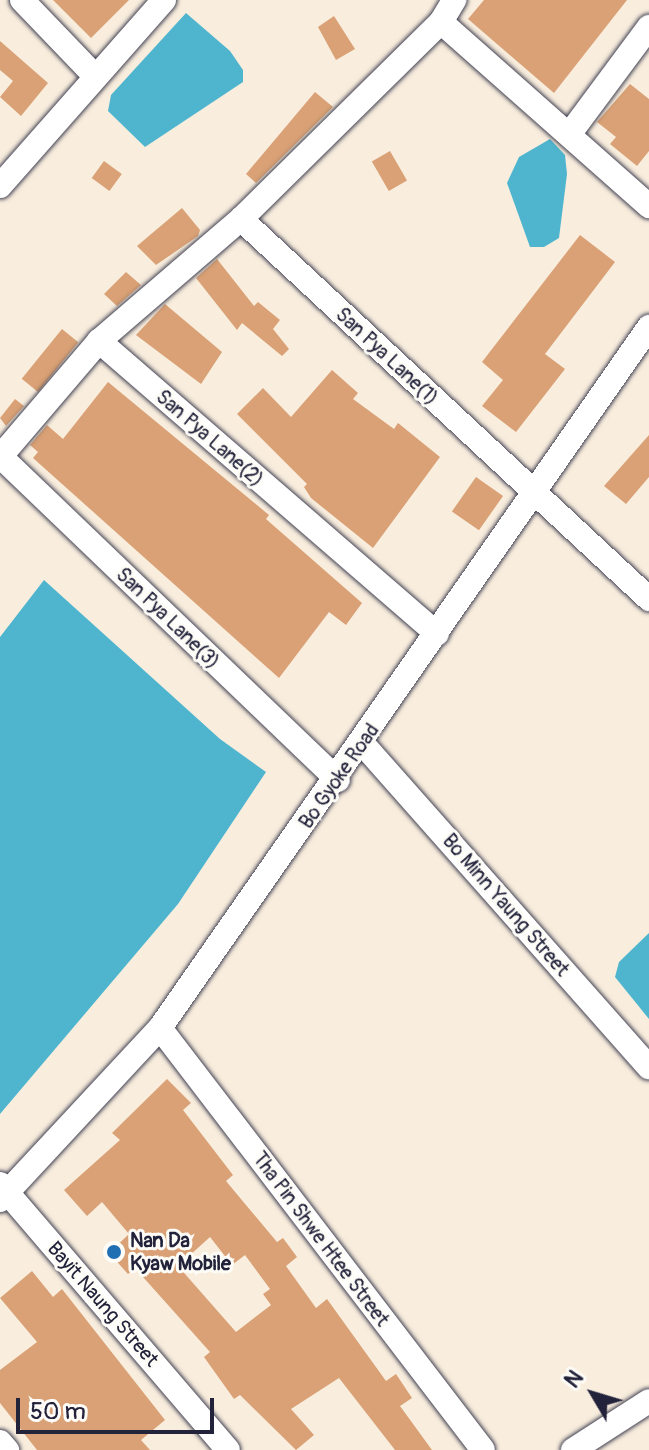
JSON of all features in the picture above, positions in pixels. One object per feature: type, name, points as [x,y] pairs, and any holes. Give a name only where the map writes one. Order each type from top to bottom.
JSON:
[{"type":"street","points":[[22,0],[95,76]]},
{"type":"street","points":[[0,186],[164,0]]},
{"type":"street","points":[[0,456],[99,341],[241,219],[441,22],[454,0]]},
{"type":"street","points":[[441,22],[571,132],[649,206]]},
{"type":"street","points":[[571,132],[649,27]]},
{"type":"street","name":"San Pya Lane(1)","points":[[241,219],[649,599]]},
{"type":"street","name":"Bo Gyoke Road","points":[[3,1193],[160,1028],[338,780],[534,493],[646,338]]},
{"type":"street","name":"San Pya Lane(2)","points":[[99,341],[437,634]]},
{"type":"street","name":"San Pya Lane(3)","points":[[0,456],[338,780]]},
{"type":"street","name":"Bo Minn Yaung Street","points":[[362,743],[649,1067]]},
{"type":"street","name":"Tha Pin Shwe Htee Street","points":[[160,1028],[483,1450]]},
{"type":"street","name":"Bayit Naung Street","points":[[3,1193],[228,1450]]},
{"type":"street","points":[[573,1450],[649,1401]]},
{"type":"street","points":[[0,1442],[7,1450]]},
{"type":"water","points":[[186,13],[230,51],[243,70],[243,82],[145,147],[108,111],[111,95]]},
{"type":"water","points":[[550,139],[565,155],[567,174],[559,238],[544,247],[530,247],[507,183],[519,157]]},
{"type":"water","points":[[44,580],[220,739],[266,772],[178,904],[0,1114],[0,637]]},
{"type":"water","points":[[649,933],[649,1019],[615,977],[619,962]]},
{"type":"building","points":[[53,0],[129,0],[91,38]]},
{"type":"building","points":[[484,0],[627,0],[554,93],[468,19]]},
{"type":"building","points":[[334,16],[355,49],[336,60],[318,27]]},
{"type":"building","points":[[0,41],[48,83],[21,116],[0,97],[13,81],[0,70]]},
{"type":"building","points":[[630,84],[649,99],[649,151],[637,166],[610,144],[616,137],[597,122]]},
{"type":"building","points":[[315,92],[333,107],[256,183],[246,174]]},
{"type":"building","points":[[390,151],[407,180],[389,191],[372,162]]},
{"type":"building","points":[[104,161],[122,174],[109,191],[92,178]]},
{"type":"building","points":[[182,208],[200,230],[198,236],[156,265],[137,246]]},
{"type":"building","points":[[580,235],[615,262],[545,354],[565,369],[516,432],[482,406],[503,380],[482,362]]},
{"type":"building","points":[[217,259],[254,306],[258,302],[280,320],[273,329],[289,349],[282,356],[242,323],[237,330],[196,278]]},
{"type":"building","points":[[126,272],[141,285],[117,306],[104,294]]},
{"type":"building","points":[[165,304],[222,352],[201,384],[136,335]]},
{"type":"building","points":[[62,329],[78,342],[38,392],[22,379]]},
{"type":"building","points":[[332,370],[358,393],[353,399],[394,429],[398,423],[440,457],[373,548],[311,498],[304,487],[307,484],[237,414],[263,388],[291,417]]},
{"type":"building","points":[[108,382],[269,515],[266,519],[362,603],[346,625],[329,612],[279,678],[33,458],[38,452],[30,445],[47,425],[63,439]]},
{"type":"building","points":[[15,399],[24,406],[6,426],[0,418]]},
{"type":"building","points":[[649,435],[649,477],[626,504],[604,486]]},
{"type":"building","points":[[476,477],[503,496],[479,530],[452,511]]},
{"type":"building","points":[[167,1079],[191,1103],[183,1110],[233,1175],[226,1181],[277,1242],[283,1238],[297,1257],[286,1266],[316,1308],[327,1299],[386,1381],[396,1374],[412,1398],[400,1406],[432,1450],[395,1450],[339,1378],[291,1409],[314,1435],[296,1450],[240,1395],[234,1399],[204,1357],[210,1352],[135,1268],[128,1274],[109,1253],[129,1234],[102,1202],[87,1216],[64,1190],[120,1140],[112,1133]],"holes":[[[210,1237],[232,1265],[245,1255],[270,1289],[263,1294],[271,1305],[236,1332],[178,1266]]]},
{"type":"building","points":[[32,1271],[53,1297],[62,1289],[165,1420],[141,1440],[150,1450],[37,1450],[0,1403],[0,1370],[37,1342],[0,1298]]},
{"type":"place","name":"Nan Da Kyaw Mobile","points":[[114,1252]]}]
